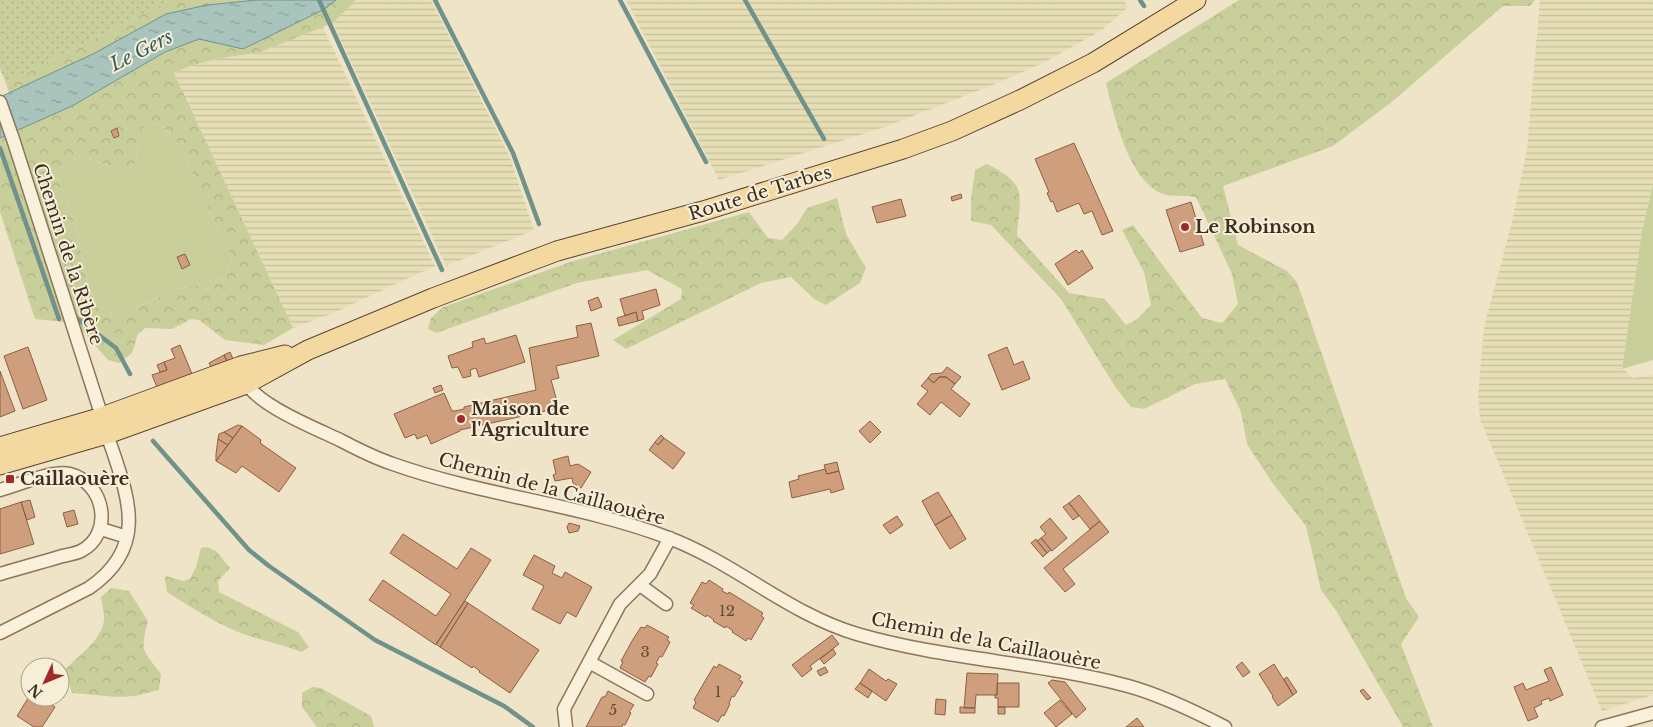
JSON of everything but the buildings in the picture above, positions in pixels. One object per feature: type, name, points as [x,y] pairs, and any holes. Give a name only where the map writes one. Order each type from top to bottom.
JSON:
[{"type":"main road","name":"Route de Tarbes","points":[[104,426],[246,384],[308,350],[451,291],[557,251],[702,211],[903,149],[952,131],[1020,100],[1093,63],[1196,0]]},
{"type":"main road","name":"Route de Tarbes","points":[[104,426],[241,366],[308,350]]},
{"type":"main road","points":[[0,447],[104,426]]},
{"type":"main road","points":[[0,464],[104,426]]},
{"type":"street","name":"Chemin de la Ribère","points":[[0,102],[128,503],[129,523],[122,553],[102,579],[89,588],[0,634]]},
{"type":"street","points":[[241,366],[246,384]]},
{"type":"street","name":"Chemin de la Caillaouère","points":[[246,384],[272,406],[288,415],[392,464],[626,524],[670,538],[706,555],[782,600],[854,633],[917,648],[1092,677],[1129,686],[1161,698],[1225,727]]},
{"type":"street","points":[[0,490],[57,473],[71,474],[83,480],[93,489],[103,508],[101,529],[94,541],[81,551],[0,574]]},
{"type":"street","points":[[101,529],[127,537]]},
{"type":"street","points":[[566,727],[564,708],[620,604],[650,574],[670,538]]},
{"type":"street","points":[[640,585],[666,604]]},
{"type":"street","points":[[589,662],[647,694]]},
{"type":"street","points":[[1602,727],[1653,713]]},
{"type":"shaded area","points":[[356,0],[431,0],[509,155],[534,230],[446,266],[333,23]]},
{"type":"shaded area","points":[[626,0],[1124,0],[1128,7],[1102,30],[1045,62],[1000,82],[885,127],[719,180]]},
{"type":"shaded area","points":[[1540,0],[1653,0],[1653,184],[1642,231],[1622,368],[1633,378],[1653,375],[1653,695],[1602,711],[1480,419],[1478,396],[1484,327],[1512,222],[1527,149]]},
{"type":"shaded area","points":[[323,27],[435,266],[331,314],[293,328],[174,73],[190,66],[216,59],[260,52]]},
{"type":"green space","points":[[0,0],[170,0],[6,83],[0,69]]},
{"type":"green space","points":[[170,0],[257,0],[207,5],[166,14],[93,54],[9,93],[6,83]]},
{"type":"green space","points":[[336,0],[356,0],[333,23],[260,52],[216,59],[190,66],[174,73],[293,328],[264,345],[225,340],[199,320],[191,319],[172,329],[145,328],[138,334],[132,353],[119,363],[108,360],[78,326],[64,322],[35,319],[0,212],[0,138],[72,106],[165,52],[199,39],[243,49],[323,10]],"holes":[[[153,123],[164,127],[180,147],[232,258],[225,278],[167,292],[154,300],[114,315],[96,303],[87,279],[77,231],[57,175],[65,164],[81,156],[125,172],[135,164],[140,132],[145,126]]]},
{"type":"green space","points":[[1239,0],[1535,0],[1530,6],[1503,6],[1393,101],[1333,146],[1223,186],[1238,245],[1287,271],[1297,282],[1406,598],[1419,617],[1401,644],[1433,727],[1403,727],[1337,612],[1321,590],[1306,526],[1271,481],[1247,444],[1241,412],[1225,379],[1195,384],[1144,409],[1131,407],[1116,388],[1061,299],[991,225],[971,221],[971,199],[975,170],[987,164],[1010,178],[1016,185],[1020,200],[1017,235],[1069,293],[1105,299],[1126,325],[1136,320],[1151,305],[1144,272],[1122,230],[1133,225],[1202,318],[1222,323],[1238,304],[1232,274],[1196,197],[1159,193],[1145,181],[1129,156],[1117,126],[1106,83]]},
{"type":"green space","points":[[153,123],[164,127],[180,147],[232,258],[225,278],[167,292],[154,300],[114,315],[96,303],[87,279],[77,231],[57,175],[65,164],[81,156],[125,172],[135,164],[140,132],[145,126]]},
{"type":"green space","points":[[1653,184],[1653,360],[1622,369],[1642,231]]},
{"type":"green space","points":[[837,198],[846,234],[866,268],[860,283],[826,305],[814,299],[791,277],[761,283],[626,349],[613,340],[681,299],[682,289],[647,270],[577,283],[436,333],[428,329],[431,318],[443,307],[573,261],[749,212],[768,238],[782,240],[797,224],[807,208]]},
{"type":"green space","points":[[207,547],[216,551],[230,568],[218,581],[219,592],[298,632],[309,647],[302,652],[238,632],[202,614],[167,592],[166,576],[183,581],[190,579],[196,567],[201,548]]},
{"type":"green space","points":[[111,588],[129,591],[148,621],[144,639],[144,650],[161,674],[159,690],[135,696],[117,697],[72,693],[70,686],[70,665],[98,636],[104,621],[101,597]]},
{"type":"green space","points":[[312,687],[321,688],[371,716],[374,727],[317,727],[302,707],[302,693]]},
{"type":"water","name":"Le Gers","points":[[257,0],[336,0],[323,10],[243,49],[199,39],[165,52],[72,106],[0,138],[0,97],[93,54],[166,14],[207,5]]},
{"type":"waterway","points":[[319,0],[442,270]]},
{"type":"waterway","points":[[435,0],[513,153],[539,224]]},
{"type":"waterway","points":[[620,0],[706,162]]},
{"type":"waterway","points":[[745,0],[824,139]]},
{"type":"waterway","points":[[1140,0],[1144,6]]},
{"type":"waterway","points":[[0,148],[59,319]]},
{"type":"waterway","points":[[75,317],[116,348],[130,374]]},
{"type":"waterway","points":[[153,441],[249,550],[269,566],[375,640],[504,706],[533,727]]},
{"type":"place","name":"Le Robinson","points":[[1185,227]]},
{"type":"place","name":"Maison de l'Agriculture","points":[[461,419]]},
{"type":"place","name":"Caillaouère","points":[[10,479]]}]
